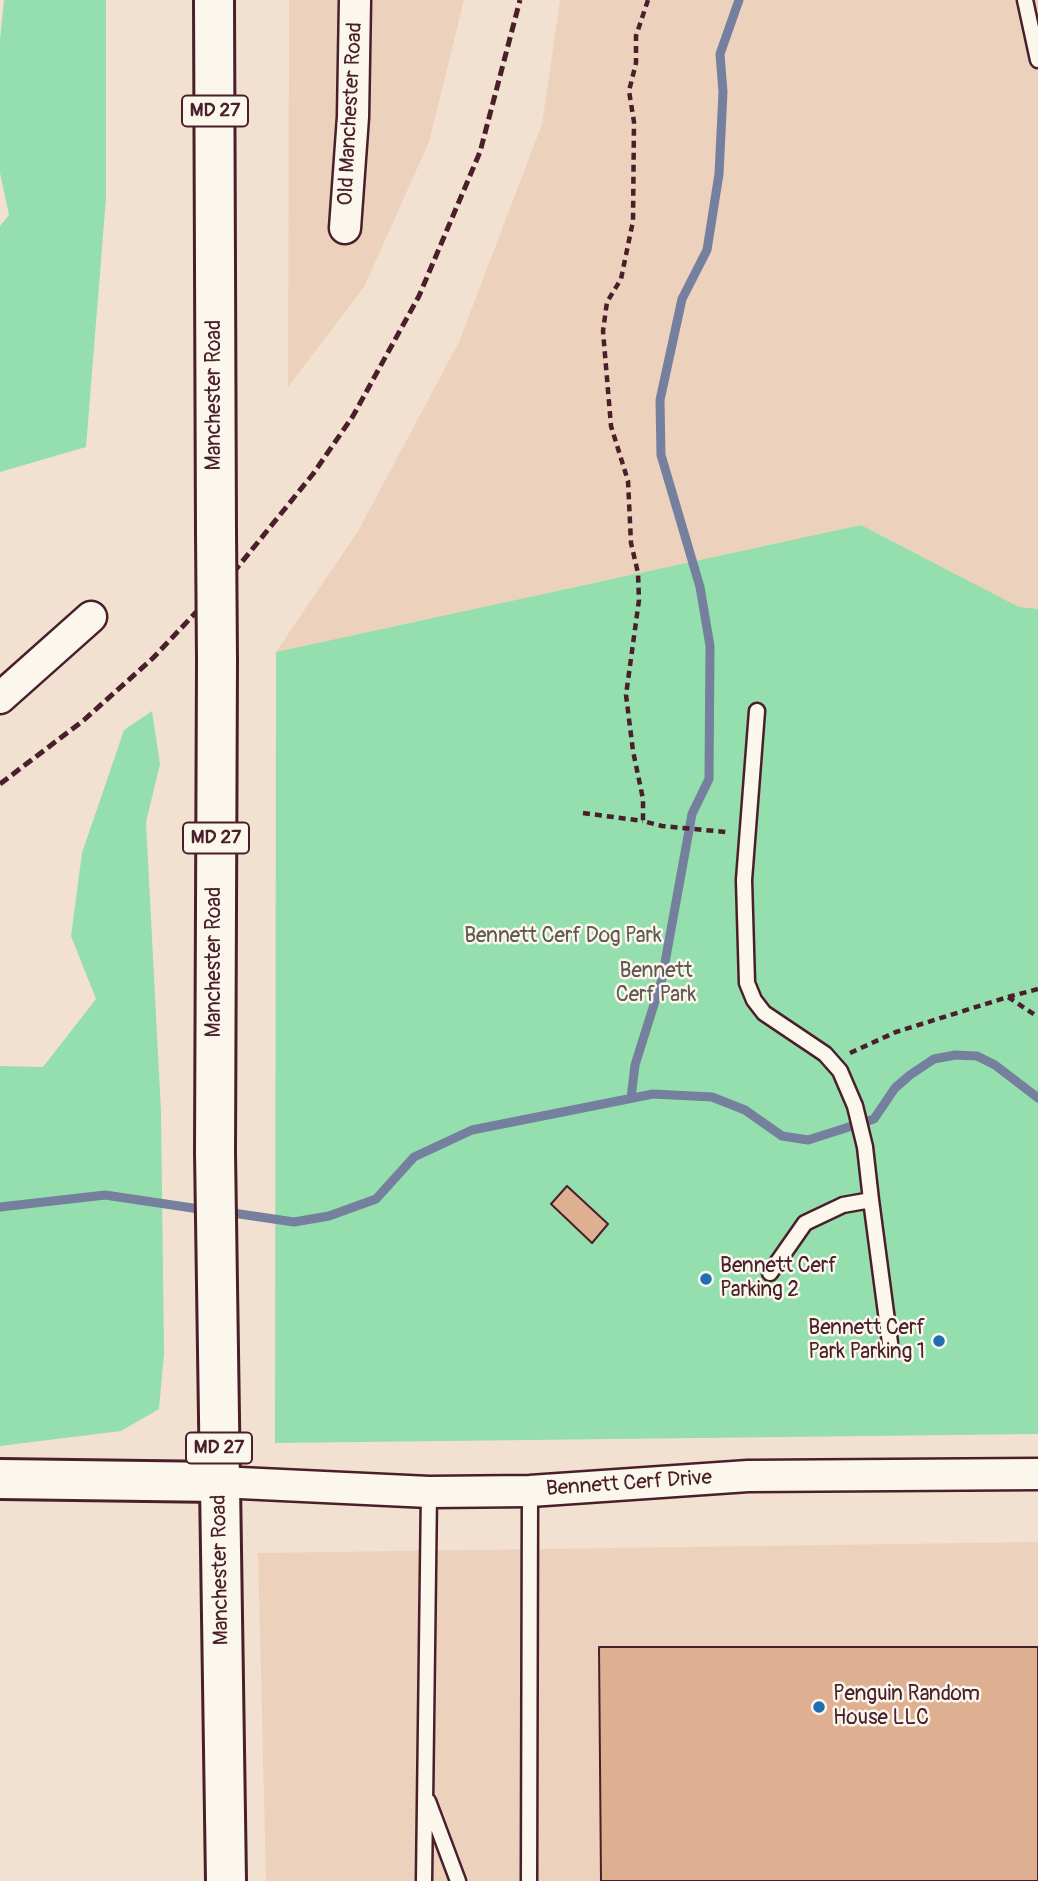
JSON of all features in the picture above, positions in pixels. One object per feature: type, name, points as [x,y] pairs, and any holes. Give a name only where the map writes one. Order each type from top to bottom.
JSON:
[{"type":"main road","name":"Manchester Road","points":[[214,0],[217,661],[215,1152],[226,1881]]},
{"type":"main road","points":[[0,1479],[219,1482]]},
{"type":"street","name":"Old Manchester Road","points":[[345,228],[354,117],[355,0]]},
{"type":"street","points":[[0,698],[91,617]]},
{"type":"street","name":"Bennett Cerf Drive","points":[[219,1482],[429,1492],[530,1491],[748,1476],[1038,1474]]},
{"type":"lane","points":[[1025,0],[1038,60]]},
{"type":"lane","points":[[757,711],[744,894],[747,984],[764,1013],[825,1054],[840,1071],[855,1106],[865,1147],[890,1343]]},
{"type":"lane","points":[[770,1273],[805,1223],[843,1205],[871,1200]]},
{"type":"lane","points":[[529,1880],[530,1491]]},
{"type":"lane","points":[[424,1881],[429,1492]]},
{"type":"lane","points":[[425,1793],[458,1881]]},
{"type":"path","points":[[643,821],[643,799],[633,751],[626,695],[639,600],[638,573],[631,543],[628,481],[611,426],[603,331],[607,302],[621,279],[634,221],[634,122],[629,91],[636,63],[636,36],[648,0]]},
{"type":"path","points":[[583,813],[662,826],[747,834]]},
{"type":"path","points":[[825,1054],[848,1055],[896,1032],[1038,989]]},
{"type":"path","points":[[1008,997],[1038,1017]]},
{"type":"shaded area","points":[[289,0],[464,0],[429,142],[364,287],[288,387]]},
{"type":"shaded area","points":[[560,0],[1038,0],[1038,609],[1019,607],[861,525],[276,652],[358,531],[459,342],[542,124]]},
{"type":"shaded area","points":[[1038,1542],[1038,1881],[266,1881],[258,1553]]},
{"type":"green space","points":[[4,0],[106,0],[106,198],[86,447],[0,472],[0,226],[9,215],[0,173],[0,40]]},
{"type":"green space","name":"Bennett Cerf Park","points":[[861,525],[1019,607],[1038,609],[1038,1434],[275,1443],[276,652]]},
{"type":"green space","points":[[152,711],[160,764],[146,822],[161,1112],[164,1353],[159,1409],[121,1431],[0,1446],[0,1066],[43,1067],[96,999],[71,936],[82,853],[124,730]]},
{"type":"building","points":[[567,1186],[608,1224],[592,1243],[551,1204]]},
{"type":"building","name":"Penguin Random House LLC","points":[[599,1647],[1038,1647],[1038,1881],[601,1881]]},
{"type":"waterway","points":[[631,1098],[635,1065],[662,979],[692,814],[709,779],[710,646],[700,587],[661,455],[660,400],[682,299],[707,250],[719,174],[723,92],[720,54],[739,0]]},
{"type":"waterway","points":[[226,1212],[294,1222],[329,1216],[376,1199],[414,1157],[472,1130],[653,1094],[712,1097],[745,1110],[782,1136],[808,1140],[874,1119],[895,1088],[910,1075],[934,1059],[955,1055],[977,1056],[995,1065],[1038,1098]]},
{"type":"waterway","points":[[0,1207],[105,1195],[206,1210]]},
{"type":"railway","points":[[0,784],[84,720],[153,658],[233,573],[313,474],[353,416],[419,296],[480,152],[520,0]]},
{"type":"place","name":"Bennett Cerf Parking 2","points":[[706,1279]]},
{"type":"place","name":"Bennett Cerf Park Parking 1","points":[[939,1341]]},
{"type":"place","name":"Penguin Random House LLC","points":[[819,1707]]},
{"type":"park label","name":"Bennett Cerf Dog Park","points":[[563,937]]}]
